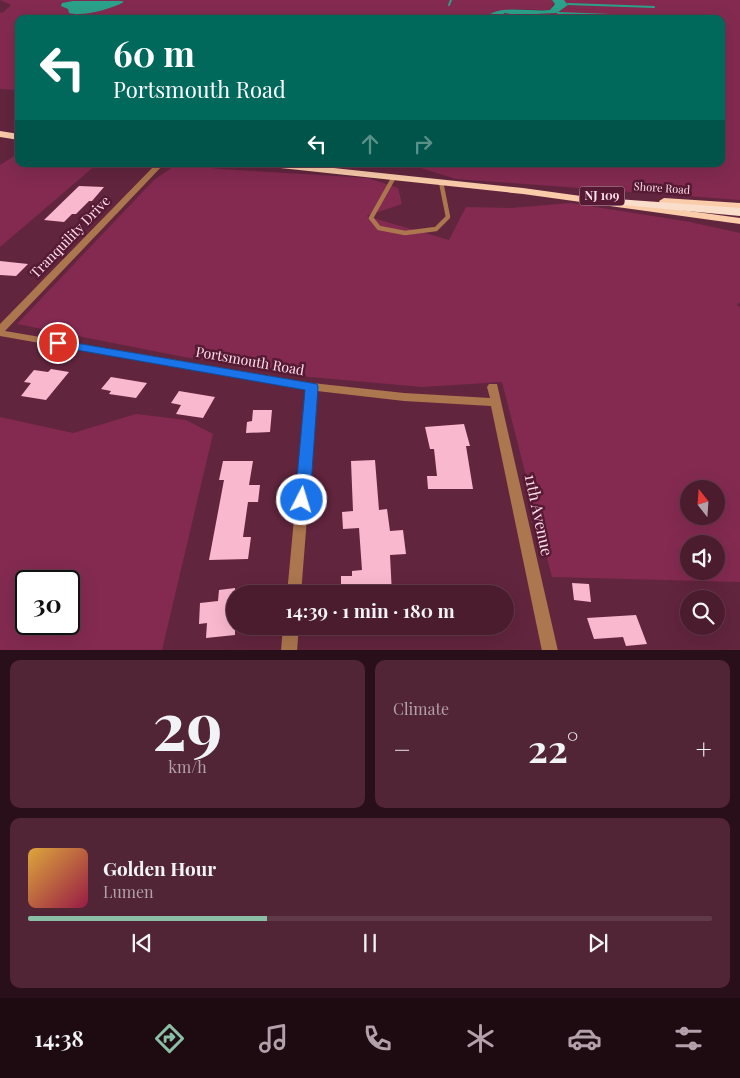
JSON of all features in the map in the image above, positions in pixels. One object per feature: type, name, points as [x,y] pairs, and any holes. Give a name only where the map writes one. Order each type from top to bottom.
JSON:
[{"type":"highway","points":[[0,134],[15,136]]},
{"type":"highway","name":"Shore Road","points":[[299,167],[523,190],[740,206]]},
{"type":"highway","name":"Shore Road","points":[[523,190],[617,202]]},
{"type":"highway","points":[[617,202],[740,212]]},
{"type":"highway","name":"NJ 109","points":[[617,202],[740,221]]},
{"type":"street","name":"Tranquility Drive","points":[[0,332],[157,167]]},
{"type":"street","name":"Portsmouth Road","points":[[0,332],[312,387],[430,400],[496,402]]},
{"type":"street","points":[[295,585],[312,387]]},
{"type":"street","name":"11th Avenue","points":[[493,387],[550,650]]},
{"type":"street","points":[[289,650],[290,635]]},
{"type":"lane","points":[[394,177],[371,218],[379,228],[405,233],[436,229],[448,217],[441,182]]},
{"type":"shaded area","points":[[0,0],[552,0],[555,4],[549,10],[511,10],[489,15],[15,15],[15,90],[0,89],[0,13],[4,12],[11,5]],"holes":[[[85,1],[124,2],[89,13],[68,9]]]},
{"type":"shaded area","points":[[552,0],[564,0],[568,5],[557,13],[515,15],[505,13],[502,15],[489,15],[502,10],[550,10],[555,4]]},
{"type":"shaded area","points":[[564,0],[740,0],[740,200],[456,179],[414,167],[725,167],[725,15],[515,15],[557,13],[568,5]]},
{"type":"shaded area","points":[[73,1],[124,2],[105,10],[82,14],[69,13],[68,9],[61,6],[62,3]]},
{"type":"shaded area","points":[[15,156],[15,167],[93,167],[0,247],[0,165]]},
{"type":"shaded area","points":[[173,167],[203,167],[368,178],[398,188],[402,204],[366,216],[449,240],[466,207],[511,208],[571,203],[690,222],[740,233],[740,302],[737,305],[740,307],[740,582],[552,577],[502,382],[422,387],[310,377],[184,357],[17,324],[154,180]]},
{"type":"shaded area","points":[[136,414],[186,420],[213,434],[162,650],[0,650],[0,417],[73,433]]},
{"type":"building","points":[[79,186],[104,187],[92,201],[89,201],[76,214],[72,214],[64,222],[44,220]]},
{"type":"building","points":[[0,261],[28,264],[16,276],[0,275]]},
{"type":"building","points":[[51,369],[69,372],[46,400],[21,396],[31,383],[24,382],[34,370],[48,372]]},
{"type":"building","points":[[111,377],[147,383],[136,398],[109,394],[111,391],[101,389]]},
{"type":"building","points":[[179,391],[215,397],[203,418],[176,414],[181,405],[171,403]]},
{"type":"building","points":[[253,410],[272,410],[270,432],[246,433],[247,422],[252,421]]},
{"type":"building","points":[[464,424],[470,446],[466,446],[473,489],[428,489],[427,476],[437,476],[434,449],[430,449],[425,427]]},
{"type":"building","points":[[375,460],[379,510],[387,509],[390,531],[403,530],[406,554],[390,555],[392,585],[341,585],[341,576],[352,576],[352,571],[362,570],[359,528],[343,529],[342,512],[353,511],[351,461]]},
{"type":"building","points":[[223,461],[253,461],[249,485],[260,485],[258,502],[248,502],[243,537],[251,537],[248,559],[209,560],[224,480],[219,480]]},
{"type":"building","points":[[572,583],[589,584],[591,602],[574,600]]},
{"type":"building","points":[[226,589],[226,635],[235,635],[206,638],[207,623],[199,624],[200,603],[218,601],[219,590]]},
{"type":"building","points":[[636,615],[647,644],[626,646],[623,637],[594,639],[587,618]]},
{"type":"waterway","points":[[449,5],[451,0]]},
{"type":"waterway","points":[[568,4],[654,7]]},
{"type":"waterway","points":[[558,13],[611,15]]},
{"type":"route","points":[[58,343],[312,387],[302,500]]}]
